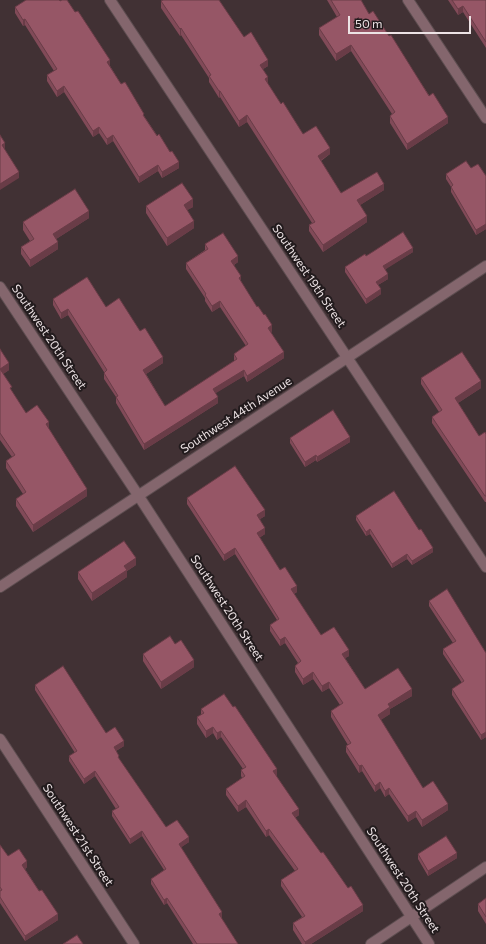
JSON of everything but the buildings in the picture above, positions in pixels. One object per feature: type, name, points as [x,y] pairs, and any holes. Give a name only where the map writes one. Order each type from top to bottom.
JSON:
[{"type":"street","name":"Southwest 19th Street","points":[[110,0],[486,567]]},
{"type":"street","points":[[408,0],[486,118]]},
{"type":"street","name":"Southwest 44th Avenue","points":[[0,586],[486,266]]},
{"type":"street","name":"Southwest 20th Street","points":[[0,288],[138,495],[429,944]]},
{"type":"street","name":"Southwest 21st Street","points":[[0,739],[134,944]]},
{"type":"street","points":[[371,944],[486,867]]}]
